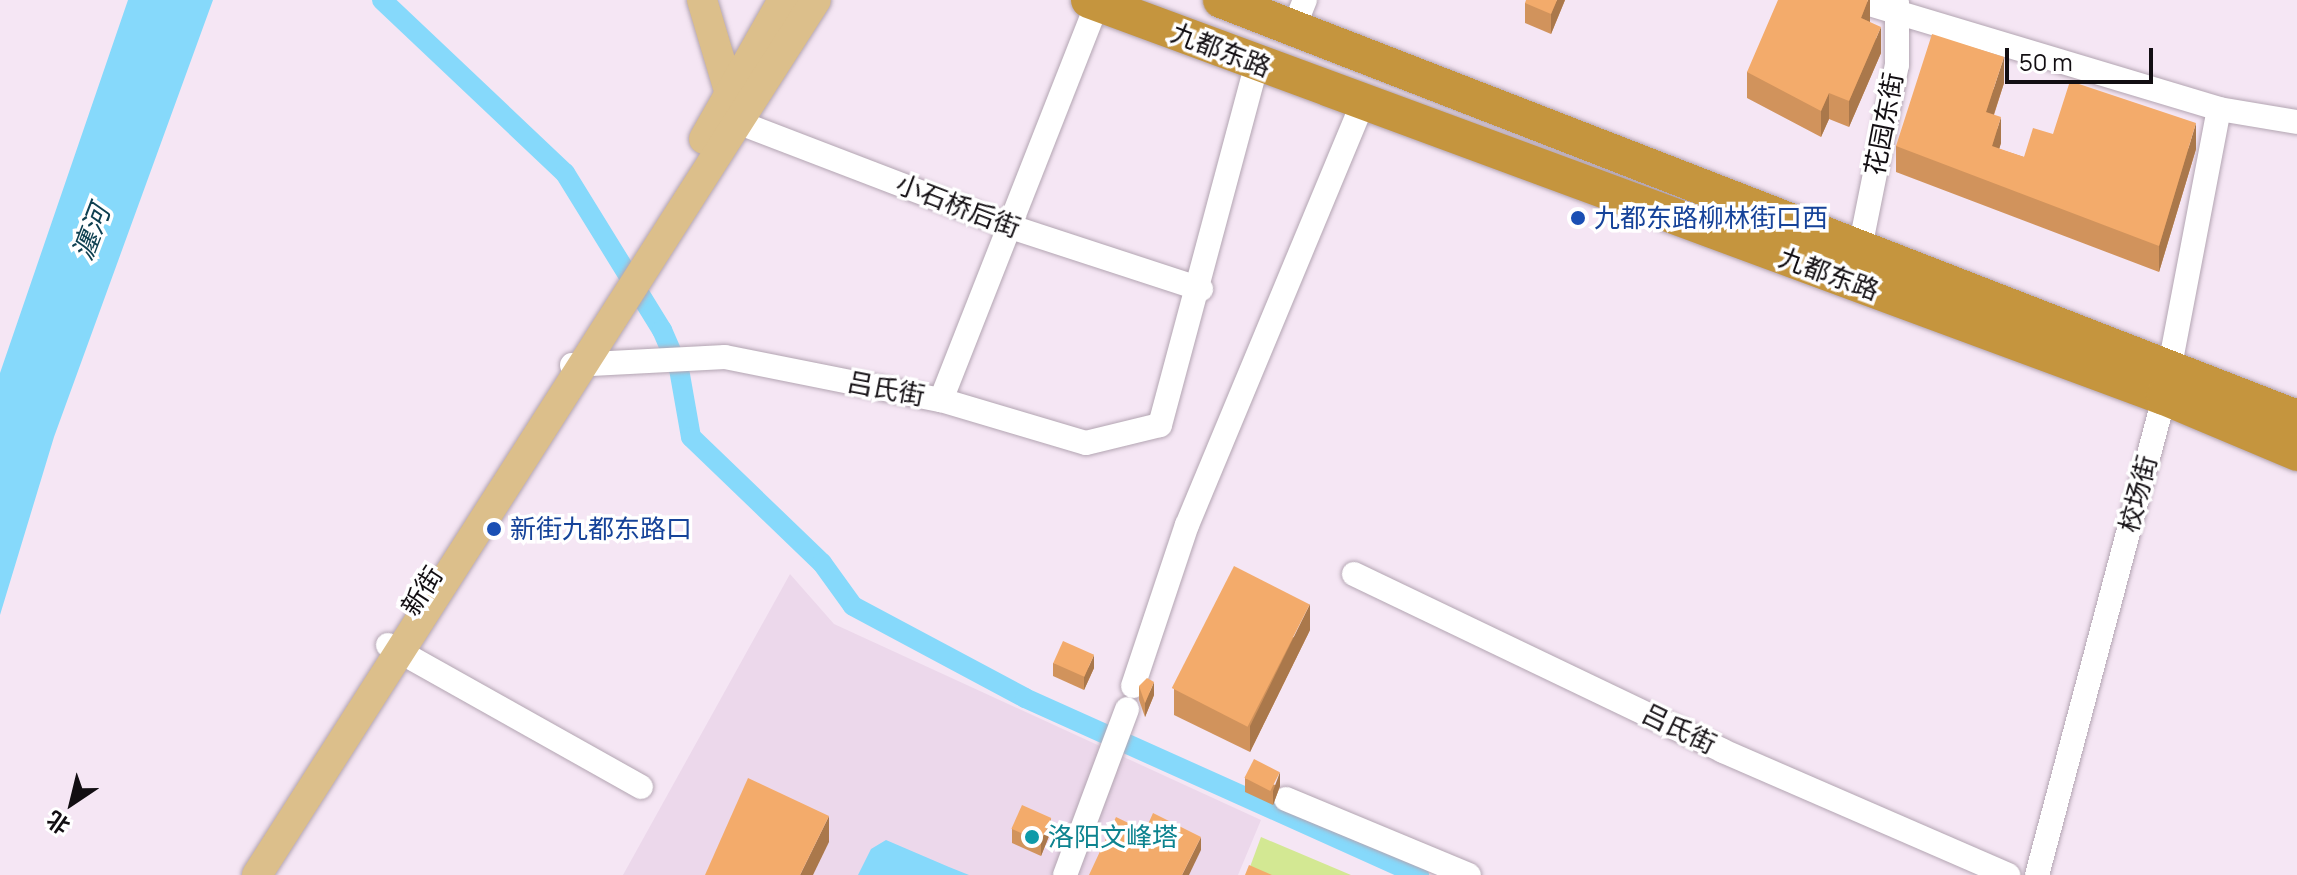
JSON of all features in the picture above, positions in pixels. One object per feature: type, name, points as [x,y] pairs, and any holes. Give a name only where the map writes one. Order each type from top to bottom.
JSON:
[{"type":"highway","name":"九都东路","points":[[1221,0],[1299,13],[1860,248],[2167,383],[2297,453]]},
{"type":"highway","name":"九都东路","points":[[1093,2],[1363,103],[2167,383],[2297,418]]},
{"type":"main road","points":[[702,0],[729,111]]},
{"type":"main road","points":[[729,111],[783,0]]},
{"type":"main road","points":[[729,111],[816,0]]},
{"type":"main road","points":[[1255,0],[1299,13]]},
{"type":"main road","name":"新街","points":[[240,875],[394,648],[653,239],[729,111]]},
{"type":"main road","points":[[257,875],[394,648]]},
{"type":"street","points":[[1856,0],[1895,8],[2219,109],[2297,122]]},
{"type":"street","points":[[941,400],[1011,227],[1093,2]]},
{"type":"street","name":"花园东街","points":[[1860,248],[1897,65],[1895,8]]},
{"type":"street","points":[[1201,289],[1257,64]]},
{"type":"street","points":[[1065,875],[1130,697],[1187,525],[1363,103]]},
{"type":"street","name":"校场街","points":[[2037,875],[2167,383],[2219,109]]},
{"type":"street","name":"小石桥后街","points":[[729,111],[1011,227],[1201,289]]},
{"type":"street","name":"吕氏街","points":[[574,365],[682,354],[941,400],[1086,443],[1160,425],[1201,289]]},
{"type":"street","name":"吕氏街","points":[[1354,574],[1723,751],[2008,875]]},
{"type":"street","points":[[394,648],[641,787]]},
{"type":"street","points":[[1286,799],[1469,875]]},
{"type":"shaded area","points":[[790,574],[834,624],[1261,820],[1238,875],[623,875]]},
{"type":"green space","points":[[1261,837],[1351,875],[1247,875]]},
{"type":"water","name":"瀍河","points":[[128,0],[213,0],[54,437],[0,615],[0,373]]},
{"type":"water","points":[[886,840],[969,875],[858,875],[871,849]]},
{"type":"building","points":[[1526,0],[1557,0],[1551,14],[1525,3]]},
{"type":"building","points":[[1778,0],[1868,0],[1861,18],[1881,27],[1849,101],[1829,93],[1821,111],[1747,72]]},
{"type":"building","points":[[1932,34],[2004,57],[1986,112],[2001,117],[1992,146],[2024,157],[2033,128],[2053,134],[2070,81],[2196,123],[2159,246],[1896,146]]},
{"type":"building","points":[[1234,566],[1310,605],[1248,727],[1172,688]]},
{"type":"building","points":[[1063,641],[1094,655],[1084,677],[1053,663]]},
{"type":"building","points":[[1147,678],[1154,682],[1145,703],[1139,686]]},
{"type":"building","points":[[1254,759],[1280,772],[1270,791],[1244,778]]},
{"type":"building","points":[[748,778],[829,816],[800,875],[705,875]]},
{"type":"building","points":[[1022,805],[1051,818],[1041,842],[1011,829]]},
{"type":"building","points":[[1153,813],[1201,837],[1182,875],[1089,875],[1116,817],[1145,831]]},
{"type":"building","points":[[1249,865],[1272,875],[1245,875]]},
{"type":"waterway","points":[[382,0],[565,173],[662,330],[679,369],[691,437],[822,563],[853,606],[1025,698],[1419,875]]},
{"type":"place","name":"九都东路柳林街口西","points":[[1578,218]]},
{"type":"place","name":"新街九都东路口","points":[[494,529]]},
{"type":"place","name":"洛阳文峰塔","points":[[1032,837]]}]
